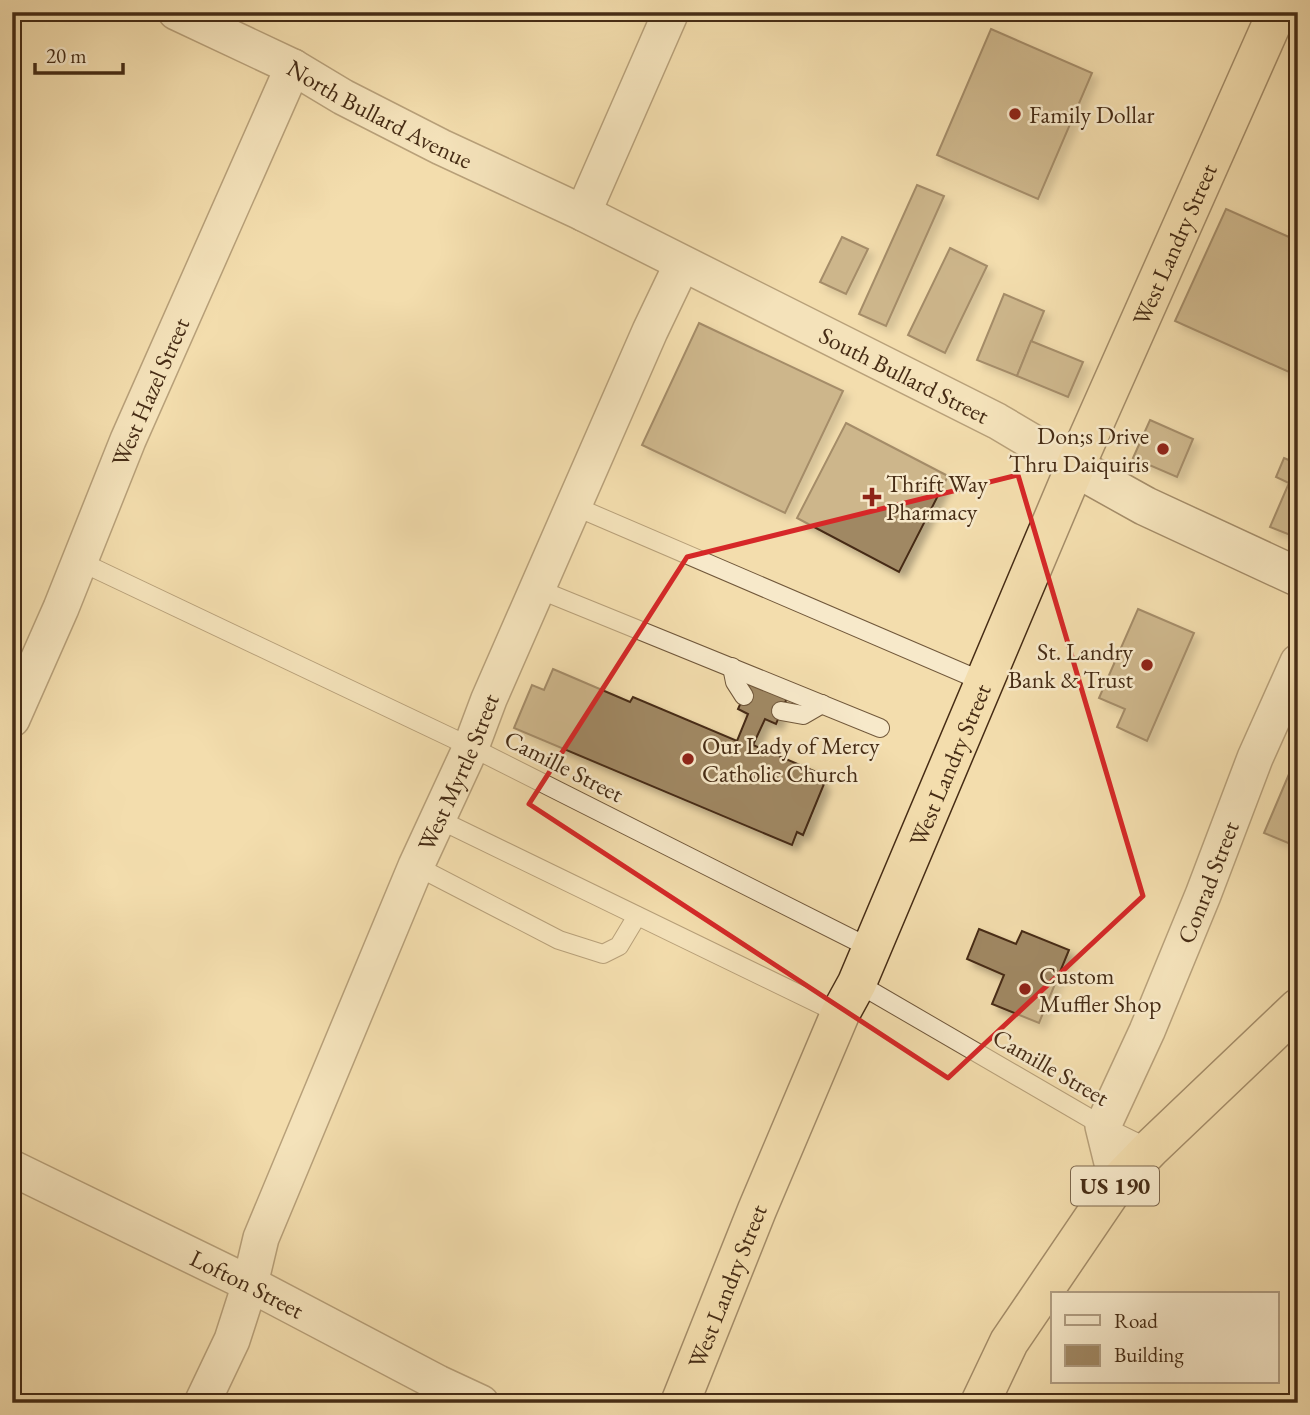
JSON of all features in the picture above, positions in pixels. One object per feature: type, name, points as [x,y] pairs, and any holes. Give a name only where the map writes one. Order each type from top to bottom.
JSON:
[{"type":"highway","name":"West Landry Street","points":[[680,1403],[757,1210],[1075,467],[1277,12]]},
{"type":"highway","name":"US 190","points":[[980,1403],[1009,1342],[1117,1183],[1298,1008]]},
{"type":"main road","name":"South Bullard Street","points":[[1075,467],[1145,506],[1298,577]]},
{"type":"street","points":[[583,213],[671,12]]},
{"type":"street","name":"North Bullard Avenue","points":[[181,13],[293,67],[343,97],[441,147],[583,213]]},
{"type":"street","name":"West Hazel Street","points":[[12,719],[61,608],[128,440],[293,67]]},
{"type":"street","name":"South Bullard Street","points":[[583,213],[998,421],[1075,467]]},
{"type":"street","name":"West Myrtle Street","points":[[202,1403],[232,1340],[261,1238],[416,866],[471,747],[650,331],[682,264]]},
{"type":"street","name":"Conrad Street","points":[[1103,1126],[1152,1019],[1255,758],[1298,662]]},
{"type":"street","points":[[1103,1126],[1117,1183]]},
{"type":"street","name":"Lofton Street","points":[[12,1168],[250,1284],[481,1403]]},
{"type":"lane","points":[[574,506],[984,682]]},
{"type":"lane","name":"Camille Street","points":[[79,561],[471,747],[856,982],[1103,1126],[1150,1149]]},
{"type":"lane","points":[[538,589],[880,728]]},
{"type":"lane","points":[[732,667],[735,682],[744,696]]},
{"type":"lane","points":[[781,711],[803,715],[822,704]]},
{"type":"lane","points":[[438,819],[637,916],[856,982]]},
{"type":"lane","points":[[416,866],[559,940],[603,954],[619,946],[637,916]]},
{"type":"highlighted area","points":[[1018,475],[1143,896],[948,1078],[529,804],[687,557]]},
{"type":"building","name":"Family Dollar","points":[[991,29],[1092,73],[1038,199],[937,155]]},
{"type":"building","points":[[917,185],[944,196],[886,326],[859,314]]},
{"type":"building","points":[[1226,209],[1298,241],[1298,376],[1175,321]]},
{"type":"building","points":[[842,237],[868,249],[846,294],[820,282]]},
{"type":"building","points":[[950,248],[987,266],[945,353],[908,335]]},
{"type":"building","points":[[1004,294],[1044,311],[1017,376],[977,360]]},
{"type":"building","points":[[699,323],[843,391],[785,513],[642,445]]},
{"type":"building","points":[[1031,341],[1083,362],[1068,397],[1017,376]]},
{"type":"building","name":"Don;s Drive Thru Daiquiris","points":[[1150,420],[1193,439],[1177,477],[1133,458]]},
{"type":"building","name":"Thrift Way Pharmacy","points":[[846,423],[948,476],[899,572],[797,518]]},
{"type":"building","points":[[1284,458],[1298,464],[1298,538],[1270,527],[1289,483],[1276,477]]},
{"type":"building","name":"St. Landry Bank & Trust","points":[[1138,609],[1194,633],[1147,741],[1117,727],[1125,709],[1099,698]]},
{"type":"building","name":"Our Lady of Mercy Catholic Church","points":[[553,669],[630,702],[633,697],[737,741],[748,714],[738,709],[750,682],[787,698],[776,724],[765,719],[753,745],[821,774],[818,781],[824,784],[803,835],[797,832],[792,845],[514,728],[532,685],[544,690]]},
{"type":"building","points":[[1298,753],[1298,847],[1264,833]]},
{"type":"building","name":"Custom Muffler Shop","points":[[979,929],[1016,944],[1022,931],[1069,950],[1039,1023],[992,1004],[1004,975],[967,959]]},
{"type":"place","name":"Family Dollar","points":[[1015,114]]},
{"type":"place","name":"Don;s Drive Thru Daiquiris","points":[[1163,449]]},
{"type":"place","name":"Thrift Way Pharmacy","points":[[872,497]]},
{"type":"place","name":"St. Landry Bank & Trust","points":[[1147,665]]},
{"type":"place","name":"Our Lady of Mercy Catholic Church","points":[[688,759]]},
{"type":"place","name":"Custom Muffler Shop","points":[[1025,989]]}]
